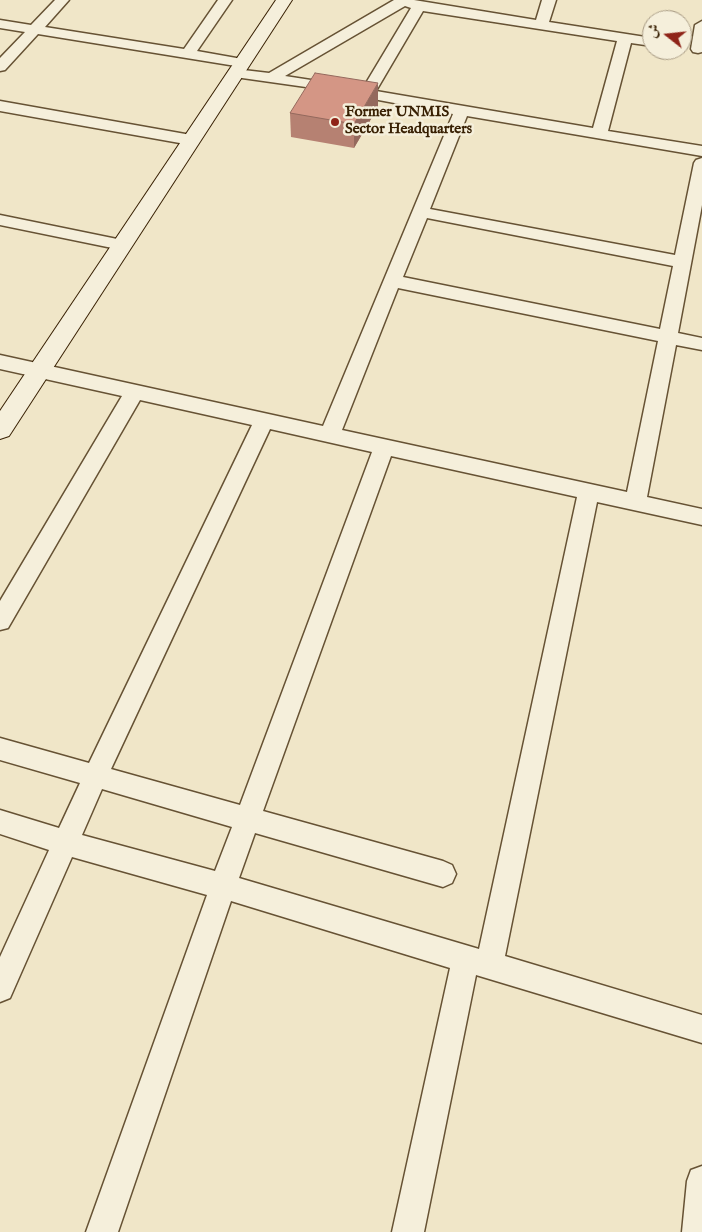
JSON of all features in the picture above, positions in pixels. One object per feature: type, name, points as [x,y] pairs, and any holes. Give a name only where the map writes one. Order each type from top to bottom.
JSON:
[{"type":"street","points":[[0,67],[62,0]]},
{"type":"street","points":[[188,54],[225,0]]},
{"type":"street","points":[[0,430],[284,0]]},
{"type":"street","points":[[541,25],[549,0]]},
{"type":"street","points":[[271,78],[407,2],[642,41]]},
{"type":"street","points":[[367,94],[407,2]]},
{"type":"street","points":[[0,24],[188,54],[271,78],[702,151]]},
{"type":"street","points":[[700,49],[702,25]]},
{"type":"street","points":[[598,134],[625,38]]},
{"type":"street","points":[[0,106],[192,140]]},
{"type":"street","points":[[330,434],[462,111]]},
{"type":"street","points":[[636,502],[702,163]]},
{"type":"street","points":[[421,212],[683,262]]},
{"type":"street","points":[[0,220],[122,245]]},
{"type":"street","points":[[392,281],[702,344]]},
{"type":"street","points":[[0,362],[38,372],[135,391],[702,517]]},
{"type":"street","points":[[0,621],[135,391]]},
{"type":"street","points":[[0,988],[95,777],[264,420]]},
{"type":"street","points":[[102,1232],[223,886],[384,446]]},
{"type":"street","points":[[408,1232],[477,963],[589,491]]},
{"type":"street","points":[[0,750],[443,874]]},
{"type":"street","points":[[0,822],[223,886],[702,1029]]},
{"type":"street","points":[[698,1232],[702,1181]]},
{"type":"building","points":[[315,73],[378,83],[354,124],[290,113]]},
{"type":"place","name":"Former UNMIS Sector Headquarters","points":[[335,122]]}]
